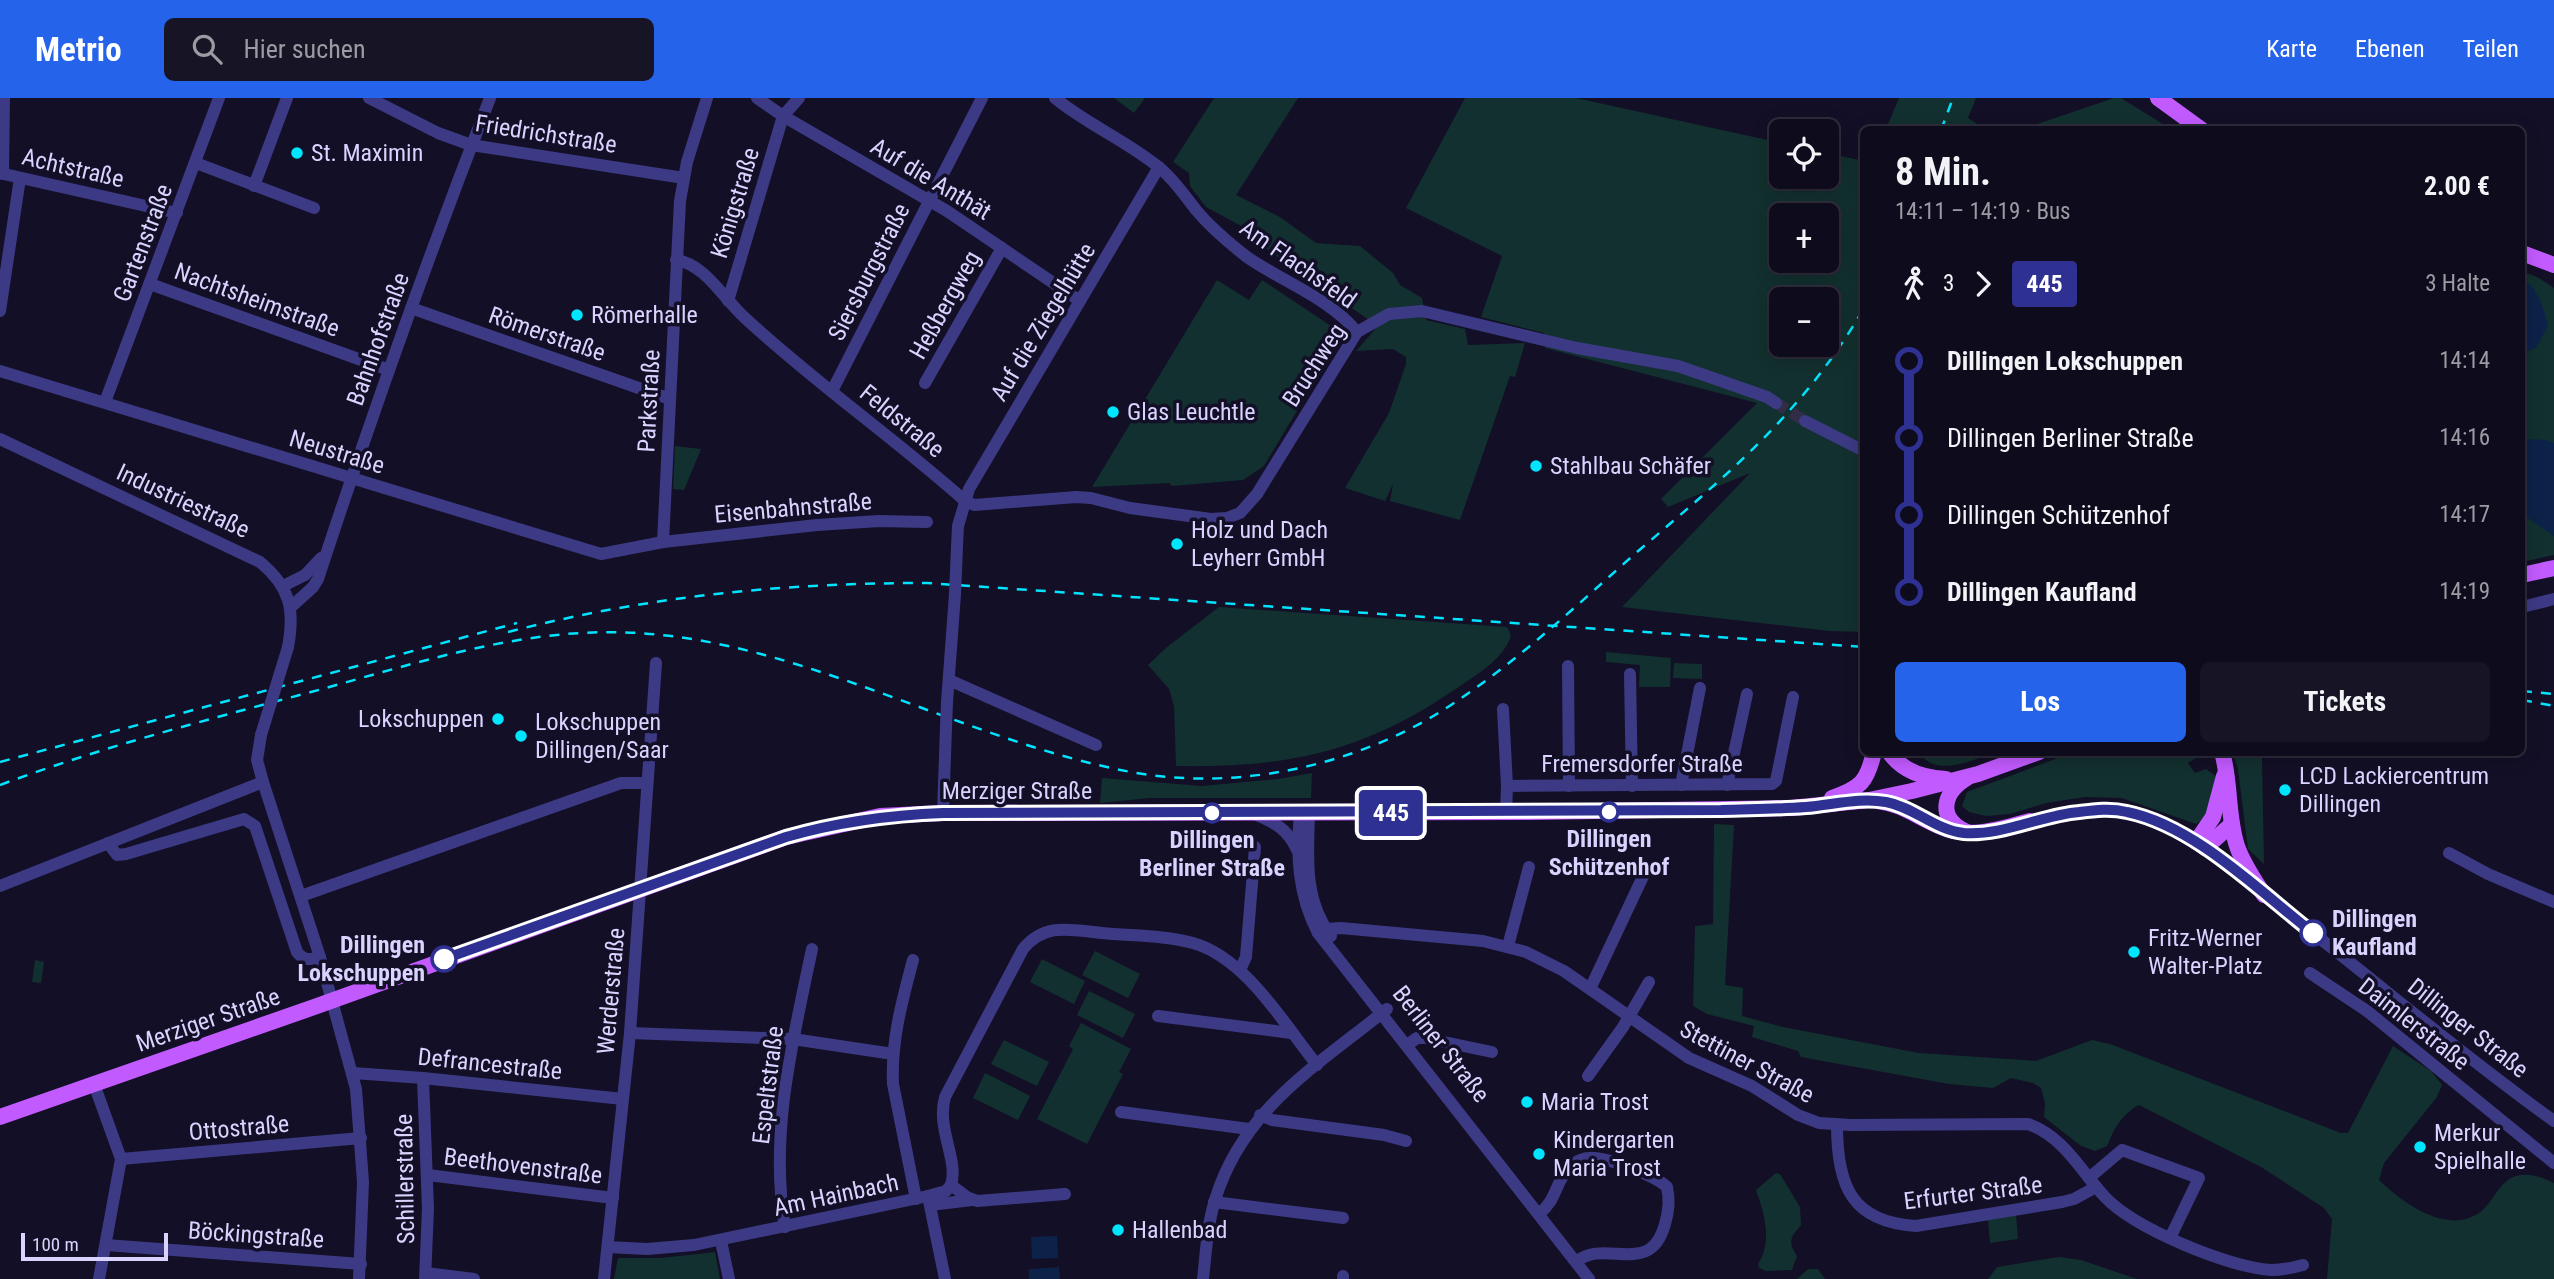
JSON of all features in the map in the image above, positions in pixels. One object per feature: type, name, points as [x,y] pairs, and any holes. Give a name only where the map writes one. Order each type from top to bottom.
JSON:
[{"type":"main road","points":[[2158,98],[2196,126]]},
{"type":"main road","points":[[2525,254],[2554,265]]},
{"type":"main road","points":[[2525,574],[2554,568]]},
{"type":"main road","points":[[1798,807],[1847,793],[1863,783],[1868,776],[1873,756]]},
{"type":"main road","points":[[1892,756],[1900,766],[1912,772],[1942,779],[1956,779]]},
{"type":"main road","points":[[1798,807],[1869,800],[1975,775],[2028,756]]},
{"type":"main road","points":[[2224,760],[2237,847],[2264,895]]},
{"type":"main road","points":[[2201,845],[2213,817],[2224,760]]},
{"type":"main road","points":[[1975,775],[1953,789],[1947,802],[1949,817],[1955,825],[1977,833]]},
{"type":"main road","points":[[1869,800],[1896,804],[1945,829],[1977,833],[2030,821]]},
{"type":"main road","name":"Merziger Straße","points":[[0,1117],[786,837],[880,816],[943,813],[1506,813],[1798,807]]},
{"type":"main road","points":[[2201,845],[2232,824]]},
{"type":"street","points":[[2,173],[4,98]]},
{"type":"street","name":"Gartenstraße","points":[[105,402],[219,98]]},
{"type":"street","points":[[254,186],[287,98]]},
{"type":"street","name":"Friedrichstraße","points":[[369,98],[438,133],[471,145],[684,178]]},
{"type":"street","name":"Bahnhofstraße","points":[[291,607],[313,587],[411,308],[490,98]]},
{"type":"street","name":"Parkstraße","points":[[663,542],[676,260],[684,178],[707,98]]},
{"type":"street","name":"Auf die Anthät","points":[[757,98],[783,116],[930,201],[1080,301]]},
{"type":"street","points":[[783,116],[799,98]]},
{"type":"street","name":"Siersburgstraße","points":[[832,391],[982,98]]},
{"type":"street","name":"Am Flachsfeld","points":[[1055,98],[1159,167],[1222,237],[1270,272],[1340,314],[1357,332]]},
{"type":"street","name":"Königstraße","points":[[728,301],[783,116]]},
{"type":"street","points":[[195,163],[314,208]]},
{"type":"street","name":"Auf die Ziegelhütte","points":[[964,500],[1159,167]]},
{"type":"street","name":"Achtstraße","points":[[2,173],[177,213]]},
{"type":"street","points":[[0,312],[20,177]]},
{"type":"street","name":"Heßbergweg","points":[[925,383],[1002,248]]},
{"type":"street","name":"Feldstraße","points":[[676,260],[698,267],[728,301],[766,337],[964,500]]},
{"type":"street","name":"Nachtsheimstraße","points":[[150,284],[389,370]]},
{"type":"street","name":"Römerstraße","points":[[411,308],[670,398]]},
{"type":"street","name":"Bruchweg","points":[[964,500],[974,505],[1076,497],[1130,508],[1211,519],[1227,518],[1240,513],[1257,494],[1357,332],[1389,314],[1422,312],[1577,348],[1678,366],[1767,397],[1776,403]]},
{"type":"street","name":"Neustraße","points":[[0,371],[594,553],[617,553],[663,542]]},
{"type":"street","points":[[1805,421],[1860,449]]},
{"type":"street","name":"Industriestraße","points":[[0,439],[244,552],[272,571],[283,586],[291,607],[291,629],[261,735],[257,761],[263,782]]},
{"type":"street","points":[[943,813],[958,526],[964,500]]},
{"type":"street","name":"Eisenbahnstraße","points":[[663,542],[817,525],[879,521],[927,522]]},
{"type":"street","name":"Bahnhofstraße","points":[[283,586],[316,566],[327,550]]},
{"type":"street","points":[[2525,606],[2554,599]]},
{"type":"street","name":"Werderstraße","points":[[604,1279],[630,1033],[656,663]]},
{"type":"street","points":[[1568,666],[1569,786]]},
{"type":"street","points":[[1630,674],[1632,786]]},
{"type":"street","points":[[949,681],[1096,745]]},
{"type":"street","points":[[1681,785],[1700,688]]},
{"type":"street","points":[[1727,785],[1747,694]]},
{"type":"street","name":"Fremersdorfer Straße","points":[[1507,786],[1772,784],[1776,781],[1793,697]]},
{"type":"street","points":[[1503,709],[1506,813]]},
{"type":"street","points":[[0,886],[263,782],[320,957],[352,1073],[361,1138],[363,1218],[359,1279]]},
{"type":"street","points":[[301,896],[621,783],[646,783]]},
{"type":"street","name":"Dillinger Straße","points":[[2030,821],[2091,810],[2127,812],[2167,825],[2201,845],[2554,1121]]},
{"type":"street","name":"Berliner Straße","points":[[1250,813],[1287,831],[1298,854]]},
{"type":"street","name":"Berliner Straße","points":[[1304,813],[1298,854],[1304,902],[1322,931],[1578,1260],[1597,1279]]},
{"type":"street","name":"Berliner Straße","points":[[1304,813],[1308,881],[1322,931]]},
{"type":"street","points":[[108,843],[117,855],[126,854],[244,819],[251,821],[255,826],[297,952],[302,959],[320,957]]},
{"type":"street","points":[[1240,970],[1246,957],[1255,847]]},
{"type":"street","points":[[2449,853],[2488,874],[2554,902]]},
{"type":"street","points":[[1508,946],[1530,867]]},
{"type":"street","points":[[1590,989],[1647,869]]},
{"type":"street","name":"Stettiner Straße","points":[[1322,931],[1341,928],[1456,938],[1508,946],[1541,958],[1689,1058],[1752,1086],[1798,1115],[1819,1123],[1837,1125],[2028,1124],[2040,1128],[2060,1143],[2092,1182],[2119,1210],[2135,1222],[2211,1254],[2258,1268],[2288,1269],[2302,1265]]},
{"type":"street","points":[[972,1200],[951,1185],[953,1173],[941,1111],[945,1097],[1009,972],[1031,939],[1037,935],[1058,929],[1172,939],[1208,948],[1240,970],[1317,1065]]},
{"type":"street","name":"Espeltstraße","points":[[785,1227],[781,1201],[780,1139],[793,1039],[812,949]]},
{"type":"street","points":[[914,960],[892,1054],[894,1084],[945,1279]]},
{"type":"street","name":"Daimlerstraße","points":[[2310,973],[2367,1011],[2554,1163]]},
{"type":"street","points":[[1588,1076],[1649,982]]},
{"type":"street","points":[[1203,1279],[1214,1202],[1225,1172],[1249,1129],[1280,1094],[1385,1011]]},
{"type":"street","points":[[1158,1016],[1291,1032]]},
{"type":"street","points":[[630,1033],[793,1039],[892,1054]]},
{"type":"street","points":[[1410,1043],[1418,1038],[1492,1052]]},
{"type":"street","name":"Defrancestraße","points":[[352,1073],[423,1077],[623,1098]]},
{"type":"street","name":"Schillerstraße","points":[[423,1077],[428,1175],[426,1276]]},
{"type":"street","points":[[94,1084],[121,1159],[99,1279]]},
{"type":"street","points":[[1121,1112],[1249,1129]]},
{"type":"street","points":[[1260,1115],[1272,1120],[1384,1135],[1406,1141]]},
{"type":"street","name":"Erfurter Straße","points":[[1837,1125],[1838,1163],[1842,1180],[1850,1194],[1870,1214],[1898,1225],[1916,1226],[2074,1199],[2122,1150],[2199,1178],[2170,1238]]},
{"type":"street","name":"Ottostraße","points":[[121,1159],[361,1138]]},
{"type":"street","points":[[1541,1212],[1550,1204],[1569,1168],[1589,1158],[1601,1159],[1656,1179],[1667,1186],[1669,1210],[1658,1241],[1650,1250],[1632,1256],[1588,1254],[1578,1260]]},
{"type":"street","name":"Beethovenstraße","points":[[428,1175],[613,1198]]},
{"type":"street","name":"Am Hainbach","points":[[607,1247],[668,1248],[721,1241],[925,1200],[946,1191],[951,1185]]},
{"type":"street","points":[[925,1200],[1065,1194]]},
{"type":"street","points":[[1214,1202],[1343,1218]]},
{"type":"street","points":[[721,1241],[729,1279]]},
{"type":"street","name":"Böckingstraße","points":[[106,1245],[361,1264]]},
{"type":"street","name":"Berliner Straße","points":[[1578,1260],[1589,1279]]},
{"type":"street","points":[[426,1276],[474,1279]]},
{"type":"green space","points":[[1114,98],[1145,98],[1134,113]]},
{"type":"green space","points":[[1214,98],[1298,98],[1236,195],[1280,217],[1316,243],[1360,246],[1393,273],[1400,285],[1422,298],[1426,320],[1465,329],[1468,345],[1525,343],[1515,377],[1510,376],[1460,520],[1390,501],[1393,484],[1385,501],[1345,488],[1389,413],[1406,357],[1393,349],[1356,351],[1378,326],[1263,246],[1254,233],[1206,207],[1190,186],[1189,173],[1173,162]]},
{"type":"green space","points":[[1465,98],[1576,98],[1769,140],[1769,189],[1839,189],[1839,156],[1860,160],[1860,632],[1830,631],[1622,607],[1750,473],[1668,507],[1661,499],[1757,403],[1545,348],[1544,333],[1481,317],[1502,256],[1406,208]]},
{"type":"green space","points":[[1899,98],[1976,98],[1968,118],[1980,126],[1887,126]]},
{"type":"green space","points":[[2121,98],[2166,126],[2031,126]]},
{"type":"green space","points":[[2525,272],[2554,288],[2554,555],[2525,561]]},
{"type":"green space","points":[[1217,280],[1249,300],[1262,280],[1343,334],[1264,466],[1243,480],[1172,486],[1169,483],[1092,487]]},
{"type":"green space","points":[[675,446],[701,449],[684,490],[673,489]]},
{"type":"green space","points":[[1219,607],[1507,627],[1511,635],[1498,657],[1477,674],[1428,707],[1361,740],[1292,759],[1218,766],[1176,766],[1174,706],[1169,689],[1148,665]]},
{"type":"green space","points":[[1606,652],[1671,658],[1670,687],[1639,687],[1640,665],[1606,662]]},
{"type":"green space","points":[[1674,663],[1702,664],[1702,679],[1673,678]]},
{"type":"green space","points":[[1922,756],[1986,756],[1945,766]]},
{"type":"green space","points":[[2063,756],[2194,756],[2196,758],[2188,763],[2195,773],[2206,769],[2216,776],[2209,810],[2196,824],[2122,798],[2085,797],[2046,803],[2010,814],[1986,816],[1969,812],[1962,806],[1967,792]]},
{"type":"green space","points":[[2234,756],[2261,756],[2264,864],[2248,849]]},
{"type":"green space","points":[[1312,773],[1311,798],[1150,798],[1100,803],[1102,778],[1202,786]]},
{"type":"green space","points":[[1714,824],[1734,825],[1725,985],[1743,988],[1742,1016],[1783,1027],[1919,1053],[2036,1061],[2092,1040],[2110,1044],[2341,1133],[2348,1133],[2393,1046],[2431,1071],[2442,1085],[2437,1097],[2384,1163],[2379,1180],[2412,1206],[2439,1218],[2453,1220],[2466,1219],[2479,1213],[2504,1183],[2513,1177],[2531,1175],[2554,1183],[2554,1279],[2327,1279],[2332,1219],[2324,1208],[2261,1167],[2139,1105],[2119,1122],[2107,1146],[2095,1151],[2081,1146],[2044,1117],[2045,1103],[2041,1088],[2033,1083],[2011,1078],[1993,1088],[1949,1084],[1801,1057],[1798,1051],[1752,1037],[1754,1026],[1707,1014],[1693,1006],[1695,926],[1713,924]]},
{"type":"green space","points":[[1095,951],[1140,974],[1128,998],[1082,975]]},
{"type":"green space","points":[[1042,959],[1085,981],[1074,1004],[1030,982]]},
{"type":"green space","points":[[35,960],[44,962],[41,983],[32,982]]},
{"type":"green space","points":[[1089,991],[1135,1014],[1123,1038],[1077,1015]]},
{"type":"green space","points":[[1081,1023],[1131,1049],[1119,1072],[1123,1074],[1087,1144],[1037,1119],[1073,1049],[1069,1046]]},
{"type":"green space","points":[[1004,1040],[1049,1062],[1037,1086],[991,1064]]},
{"type":"green space","points":[[985,1073],[1030,1096],[1018,1120],[973,1098]]},
{"type":"green space","points":[[1776,1173],[1780,1174],[1800,1207],[1801,1225],[1792,1239],[1792,1247],[1797,1256],[1792,1270],[1766,1271],[1759,1268],[1758,1264],[1765,1246],[1766,1227],[1756,1190]]},
{"type":"green space","points":[[2016,1215],[2018,1239],[1990,1243],[1988,1219]]},
{"type":"green space","points":[[715,1252],[720,1279],[614,1279],[618,1258],[661,1258]]},
{"type":"green space","points":[[2059,1257],[2081,1260],[2137,1279],[1988,1279],[1997,1267]]},
{"type":"green space","points":[[1808,1269],[1818,1269],[1825,1279],[1797,1279]]},
{"type":"water","points":[[2525,281],[2536,293],[2548,326],[2536,348],[2525,352]]},
{"type":"water","points":[[2525,439],[2554,443],[2554,536],[2525,516]]},
{"type":"water","points":[[1057,1236],[1058,1258],[1032,1259],[1031,1237]]},
{"type":"water","points":[[1059,1267],[1060,1279],[1029,1279],[1029,1269]]},
{"type":"tunnel","points":[[1776,403],[1805,421]]},
{"type":"railway","points":[[1942,126],[1953,98]]},
{"type":"railway","points":[[0,785],[154,735],[432,659],[513,641],[596,632],[638,633],[701,641],[763,655],[824,673],[1008,739],[1069,758],[1131,772],[1214,778],[1256,775],[1338,758],[1378,744],[1451,705],[1523,651],[1569,612],[1702,496],[1761,440],[1815,380],[1860,314]]},
{"type":"railway","points":[[508,632],[613,609],[716,594],[820,586],[927,583],[1860,647]]},
{"type":"railway","points":[[0,762],[517,623]]},
{"type":"railway","points":[[2525,691],[2554,694]]},
{"type":"railway","points":[[2525,701],[2554,706]]},
{"type":"bus line","name":"445","points":[[444,959],[786,837],[880,816],[943,813],[1528,813],[1721,810],[1805,807],[1869,800],[1896,804],[1945,829],[1966,833],[2000,829],[2063,813],[2092,810],[2127,812],[2167,825],[2196,842],[2313,933]]},
{"type":"place","name":"St. Maximin","points":[[297,153]]},
{"type":"place","name":"Römerhalle","points":[[577,315]]},
{"type":"place","name":"Glas Leuchtle","points":[[1113,412]]},
{"type":"place","name":"Stahlbau Schäfer","points":[[1536,466]]},
{"type":"place","name":"Holz und Dach Leyherr GmbH","points":[[1177,544]]},
{"type":"place","name":"Lokschuppen","points":[[498,719]]},
{"type":"place","name":"Lokschuppen Dillingen/Saar","points":[[521,736]]},
{"type":"place","name":"LCD Lackiercentrum Dillingen","points":[[2285,790]]},
{"type":"place","name":"Dillingen Schützenhof","points":[[1609,812]]},
{"type":"place","name":"Dillingen Berliner Straße","points":[[1212,813]]},
{"type":"place","name":"Dillingen Kaufland","points":[[2313,933]]},
{"type":"place","name":"Fritz-Werner Walter-Platz","points":[[2134,952]]},
{"type":"place","name":"Dillingen Lokschuppen","points":[[444,959]]},
{"type":"place","name":"Maria Trost","points":[[1527,1102]]},
{"type":"place","name":"Merkur Spielhalle","points":[[2420,1147]]},
{"type":"place","name":"Kindergarten Maria Trost","points":[[1539,1154]]},
{"type":"place","name":"Hallenbad","points":[[1118,1230]]}]
